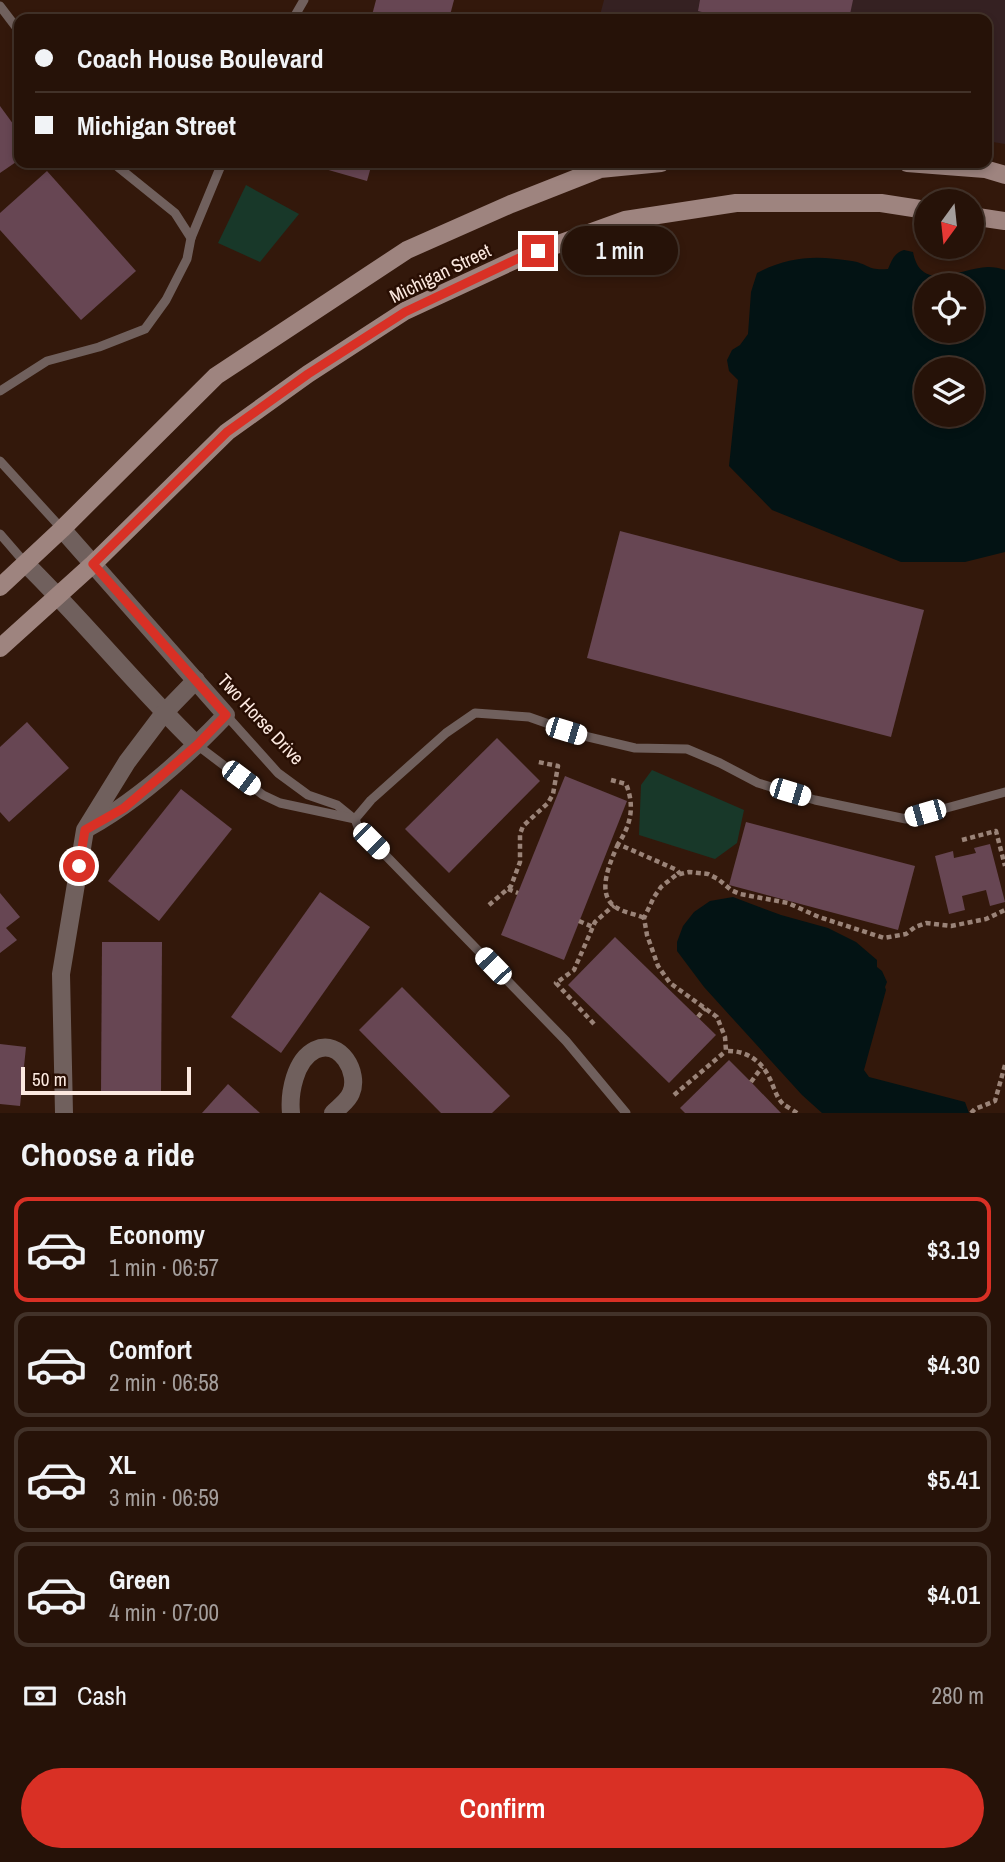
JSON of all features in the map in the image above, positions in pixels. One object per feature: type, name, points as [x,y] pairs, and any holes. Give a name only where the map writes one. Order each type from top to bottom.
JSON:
[{"type":"street","name":"Michigan Street","points":[[0,587],[216,376],[407,250],[511,204],[600,169],[610,168]]},
{"type":"street","points":[[972,168],[1005,175]]},
{"type":"street","name":"Michigan Street","points":[[0,648],[93,564],[227,432],[308,374],[405,312],[517,259],[625,220],[736,203],[881,203],[914,207]]},
{"type":"street","points":[[984,218],[1005,221]]},
{"type":"street","name":"Two Horse Drive","points":[[62,529],[226,715]]},
{"type":"street","points":[[26,564],[197,745]]},
{"type":"street","points":[[64,1113],[61,974],[85,830],[127,762],[164,713],[196,680]]},
{"type":"street","points":[[85,830],[124,808],[197,745],[226,715]]},
{"type":"street","points":[[291,1113],[290,1098],[301,1064],[315,1050],[328,1049],[338,1052],[354,1072],[350,1096],[333,1113]]},
{"type":"lane","points":[[0,6],[14,24]]},
{"type":"lane","points":[[119,168],[175,213],[191,238]]},
{"type":"lane","points":[[0,391],[47,361],[99,347],[145,329],[166,300],[187,259],[191,238],[220,168]]},
{"type":"lane","points":[[0,461],[62,529]]},
{"type":"lane","points":[[0,534],[26,564]]},
{"type":"lane","points":[[355,819],[371,800],[446,733],[475,713],[529,717],[580,735],[635,748],[687,749],[758,783],[815,800],[905,818],[1005,792]]},
{"type":"lane","name":"Two Horse Drive","points":[[226,715],[278,773],[308,795],[337,805],[355,819]]},
{"type":"lane","points":[[197,745],[263,794],[280,803],[355,819]]},
{"type":"lane","points":[[355,819],[358,827],[566,1041],[626,1113]]},
{"type":"path","points":[[489,905],[512,886],[520,862],[520,834],[523,826],[541,811],[553,794],[558,766],[538,762]]},
{"type":"path","points":[[611,780],[626,784],[631,808],[629,828],[618,844],[607,872],[608,896],[614,905],[644,918]]},
{"type":"path","points":[[541,811],[549,816]]},
{"type":"path","points":[[962,840],[996,831],[1005,866]]},
{"type":"path","points":[[618,844],[681,874]]},
{"type":"path","points":[[726,1051],[722,1027],[717,1017],[670,983],[658,966],[647,935],[644,918],[661,887],[676,875],[689,872],[708,874],[740,894],[788,903],[819,917],[884,938],[906,934],[926,923],[951,926],[986,919],[1005,910]]},
{"type":"path","points":[[508,889],[518,893]]},
{"type":"path","points":[[594,1024],[556,983],[574,970],[595,922],[614,905]]},
{"type":"path","points":[[579,921],[593,928]]},
{"type":"path","points":[[698,1017],[705,1008]]},
{"type":"path","points":[[674,1095],[726,1051],[747,1054],[762,1067],[783,1104],[797,1113]]},
{"type":"path","points":[[973,1111],[995,1101],[1005,1065]]},
{"type":"path","points":[[751,1082],[762,1067]]},
{"type":"shaded area","points":[[604,0],[1005,0],[1005,144],[992,142],[992,14],[600,14]]},
{"type":"shaded area","points":[[904,250],[913,252],[917,265],[927,273],[914,273],[914,343],[984,343],[984,273],[957,273],[988,267],[1005,270],[1005,552],[965,562],[901,562],[772,510],[729,466],[738,380],[729,371],[727,360],[732,350],[740,345],[748,334],[751,292],[757,273],[780,263],[803,258],[852,261],[872,268],[888,269],[898,253]]},
{"type":"shaded area","points":[[733,897],[781,915],[828,928],[856,942],[877,960],[877,967],[887,982],[864,1070],[869,1077],[965,1102],[969,1113],[822,1113],[802,1095],[704,987],[677,951],[677,942],[683,926],[694,912],[710,901]]},
{"type":"green space","points":[[246,185],[299,214],[260,262],[218,243]]},
{"type":"green space","points":[[652,770],[744,810],[737,843],[715,859],[639,835],[641,785]]},
{"type":"building","points":[[376,0],[454,0],[450,14],[372,14]]},
{"type":"building","points":[[700,0],[853,0],[850,14],[710,14],[698,11]]},
{"type":"building","points":[[0,106],[14,125],[14,163],[0,173]]},
{"type":"building","points":[[322,168],[371,168],[367,181]]},
{"type":"building","points":[[47,171],[136,271],[81,320],[0,230],[0,213]]},
{"type":"building","points":[[620,531],[924,610],[891,737],[587,658]]},
{"type":"building","points":[[27,722],[69,768],[9,822],[0,812],[0,747]]},
{"type":"building","points":[[497,738],[540,781],[449,873],[405,829]]},
{"type":"building","points":[[565,776],[627,801],[564,960],[501,935]]},
{"type":"building","points":[[181,789],[232,829],[159,921],[108,881]]},
{"type":"building","points":[[746,822],[915,866],[898,930],[729,885]]},
{"type":"building","points":[[990,844],[1005,902],[990,906],[986,890],[962,896],[965,910],[949,914],[935,856],[953,851],[954,858],[976,853],[974,848]]},
{"type":"building","points":[[320,892],[370,927],[281,1053],[231,1017]]},
{"type":"building","points":[[0,893],[20,917],[6,928],[17,940],[0,953]]},
{"type":"building","points":[[615,937],[716,1035],[669,1083],[568,985]]},
{"type":"building","points":[[102,942],[162,942],[161,1094],[101,1094]]},
{"type":"building","points":[[402,987],[510,1096],[492,1113],[441,1113],[359,1030]]},
{"type":"building","points":[[0,1044],[26,1047],[20,1106],[0,1104]]},
{"type":"building","points":[[729,1060],[781,1113],[685,1113],[680,1108]]},
{"type":"building","points":[[228,1084],[260,1113],[202,1113]]},
{"type":"route","points":[[79,866],[85,830],[124,808],[197,745],[226,715],[93,564],[227,432],[308,374],[405,312],[538,251]]}]
